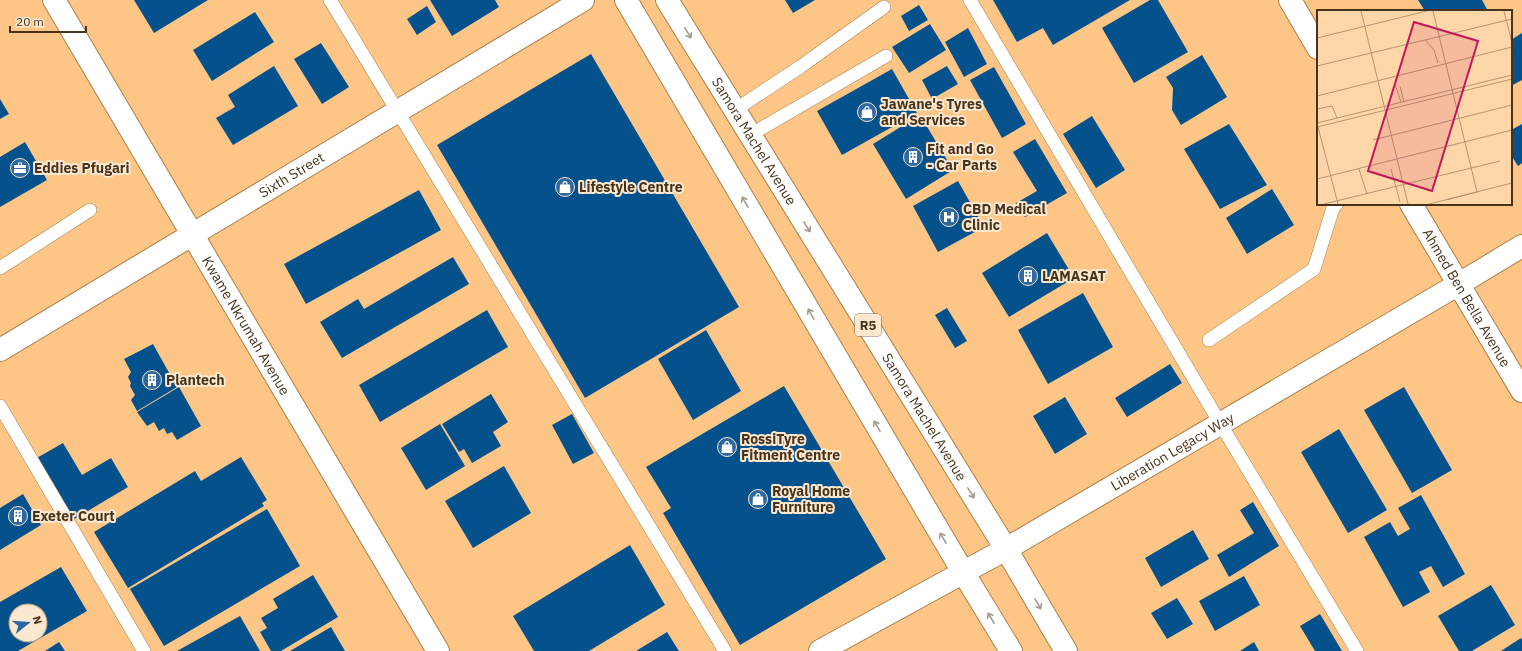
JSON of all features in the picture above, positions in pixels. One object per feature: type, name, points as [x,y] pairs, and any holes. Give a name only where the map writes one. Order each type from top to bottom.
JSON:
[{"type":"main road","name":"Kwame Nkrumah Avenue","points":[[54,0],[438,651]]},
{"type":"main road","name":"Sixth Street","points":[[0,350],[193,236],[397,110],[584,0]]},
{"type":"main road","points":[[626,0],[1011,651]]},
{"type":"main road","name":"Samora Machel Avenue","points":[[667,0],[1006,548],[1066,651]]},
{"type":"main road","points":[[1290,0],[1317,46]]},
{"type":"main road","name":"Ahmed Ben Bella Avenue","points":[[1412,205],[1522,391]]},
{"type":"main road","name":"Liberation Legacy Way","points":[[820,651],[1006,548],[1522,246]]},
{"type":"lane","points":[[330,0],[725,651]]},
{"type":"lane","points":[[970,0],[1220,423],[1357,651]]},
{"type":"lane","points":[[735,110],[800,67],[884,7]]},
{"type":"lane","points":[[750,135],[886,56]]},
{"type":"lane","points":[[1209,340],[1314,269],[1333,208],[1336,205]]},
{"type":"lane","points":[[0,268],[90,210]]},
{"type":"lane","points":[[0,406],[144,651]]},
{"type":"shaded area","points":[[0,0],[1522,0],[1522,651],[0,651]]},
{"type":"building","points":[[134,0],[208,0],[154,33]]},
{"type":"building","points":[[430,0],[495,0],[499,7],[452,36]]},
{"type":"building","points":[[785,0],[815,0],[793,13]]},
{"type":"building","points":[[993,0],[1130,0],[1053,45],[1043,28],[1017,42]]},
{"type":"building","points":[[1150,0],[1158,0],[1188,52],[1134,83],[1102,28]]},
{"type":"building","points":[[1418,0],[1482,0],[1487,10],[1424,10]]},
{"type":"building","points":[[919,5],[928,20],[909,31],[901,16]]},
{"type":"building","points":[[427,6],[436,22],[417,35],[407,19]]},
{"type":"building","points":[[255,12],[274,42],[212,81],[193,50]]},
{"type":"building","points":[[930,24],[946,50],[909,73],[892,47]]},
{"type":"building","points":[[968,28],[987,64],[964,77],[945,42]]},
{"type":"building","points":[[1522,33],[1522,80],[1512,85],[1512,39]]},
{"type":"building","points":[[321,43],[349,87],[322,104],[294,59]]},
{"type":"building","points":[[591,54],[739,307],[585,398],[437,145]]},
{"type":"building","points":[[1202,55],[1227,97],[1181,125],[1172,110],[1173,88],[1166,77]]},
{"type":"building","points":[[274,66],[298,106],[233,145],[216,118],[235,107],[228,95]]},
{"type":"building","points":[[947,66],[958,84],[932,99],[922,80]]},
{"type":"building","points":[[994,67],[1026,124],[1002,138],[970,80]]},
{"type":"building","name":"Jawane's Tyres and Services","points":[[892,69],[917,113],[842,155],[817,111]]},
{"type":"building","points":[[0,99],[9,114],[0,119]]},
{"type":"building","name":"Fit and Go - Car Parts","points":[[920,115],[953,170],[906,199],[873,144]]},
{"type":"building","points":[[1092,116],[1125,170],[1096,188],[1063,134]]},
{"type":"building","points":[[1229,124],[1267,185],[1220,209],[1184,149]]},
{"type":"building","points":[[1522,124],[1522,163],[1518,166],[1512,157],[1512,127],[1513,129]]},
{"type":"building","points":[[1035,139],[1067,193],[1025,217],[1016,203],[1037,191],[1013,152]]},
{"type":"building","name":"Eddies Pfugari","points":[[25,142],[47,180],[0,207],[0,157]]},
{"type":"building","name":"CBD Medical Clinic","points":[[958,181],[984,227],[938,252],[913,206]]},
{"type":"building","points":[[1272,189],[1294,225],[1247,254],[1226,218]]},
{"type":"building","points":[[419,190],[441,230],[306,304],[284,264]]},
{"type":"building","name":"LAMASAT","points":[[1047,233],[1074,278],[1009,317],[982,273]]},
{"type":"building","points":[[453,257],[469,284],[342,358],[320,322],[358,299],[364,309]]},
{"type":"building","points":[[1083,293],[1113,347],[1048,384],[1018,330]]},
{"type":"building","points":[[947,308],[967,341],[955,348],[935,315]]},
{"type":"building","points":[[487,310],[508,347],[380,422],[359,385]]},
{"type":"building","points":[[706,330],[741,391],[693,420],[658,359]]},
{"type":"building","name":"Plantech","points":[[153,344],[177,387],[137,411],[131,400],[135,395],[130,386],[131,383],[128,377],[131,372],[124,359]]},
{"type":"building","points":[[1170,364],[1182,383],[1127,417],[1115,398]]},
{"type":"building","points":[[784,386],[886,559],[740,645],[663,513],[671,508],[646,467]]},
{"type":"building","points":[[179,387],[201,426],[177,440],[172,432],[167,434],[164,428],[159,431],[154,422],[147,426],[137,412]]},
{"type":"building","points":[[1404,387],[1452,470],[1412,493],[1364,410]]},
{"type":"building","points":[[491,394],[508,422],[493,432],[501,446],[472,463],[464,449],[459,452],[442,424]]},
{"type":"building","points":[[1065,397],[1087,434],[1055,454],[1033,416]]},
{"type":"building","points":[[572,414],[594,453],[573,464],[552,425]]},
{"type":"building","points":[[440,424],[465,466],[426,490],[401,448]]},
{"type":"building","points":[[1339,429],[1387,510],[1348,533],[1301,452]]},
{"type":"building","points":[[63,443],[82,475],[111,458],[128,487],[71,521],[35,459]]},
{"type":"building","points":[[241,457],[267,500],[262,503],[264,506],[128,588],[94,532],[195,471],[201,481]]},
{"type":"building","points":[[504,466],[531,513],[473,548],[445,501]]},
{"type":"building","name":"Exeter Court","points":[[23,494],[41,525],[0,550],[0,508]]},
{"type":"building","points":[[1421,495],[1465,574],[1443,587],[1431,566],[1419,572],[1430,592],[1403,607],[1364,537],[1390,522],[1398,536],[1410,529],[1398,508]]},
{"type":"building","points":[[1253,502],[1279,546],[1229,577],[1217,555],[1254,533],[1240,510]]},
{"type":"building","points":[[267,509],[300,566],[164,646],[130,589]]},
{"type":"building","points":[[1193,530],[1209,559],[1161,587],[1145,558]]},
{"type":"building","points":[[630,545],[665,605],[589,651],[534,651],[513,616]]},
{"type":"building","points":[[61,567],[87,611],[48,634],[48,603],[8,603],[8,643],[32,643],[18,651],[0,651],[0,602]]},
{"type":"building","points":[[313,575],[338,617],[281,651],[271,651],[260,632],[267,628],[261,618],[278,608],[273,599]]},
{"type":"building","points":[[1244,576],[1260,605],[1215,631],[1199,601]]},
{"type":"building","points":[[1491,585],[1515,625],[1472,651],[1459,651],[1438,616]]},
{"type":"building","points":[[1177,598],[1193,624],[1167,639],[1151,613]]},
{"type":"building","points":[[1320,614],[1342,651],[1315,651],[1300,626]]},
{"type":"building","points":[[240,616],[260,651],[177,651]]},
{"type":"building","points":[[331,627],[345,651],[290,651]]},
{"type":"building","points":[[667,632],[679,651],[636,651]]},
{"type":"building","points":[[1521,638],[1522,651],[1501,651]]},
{"type":"building","points":[[59,642],[65,651],[45,651]]},
{"type":"building","points":[[1254,642],[1259,651],[1240,651]]},
{"type":"place","name":"Jawane's Tyres and Services","points":[[867,112]]},
{"type":"place","name":"Fit and Go - Car Parts","points":[[913,157]]},
{"type":"place","name":"Eddies Pfugari","points":[[20,168]]},
{"type":"place","name":"Lifestyle Centre","points":[[565,187]]},
{"type":"place","name":"CBD Medical Clinic","points":[[949,217]]},
{"type":"place","name":"LAMASAT","points":[[1028,276]]},
{"type":"place","name":"Plantech","points":[[152,380]]},
{"type":"place","name":"RossiTyre Fitment Centre","points":[[727,447]]},
{"type":"place","name":"Royal Home Furniture","points":[[758,499]]},
{"type":"place","name":"Exeter Court","points":[[18,516]]}]
